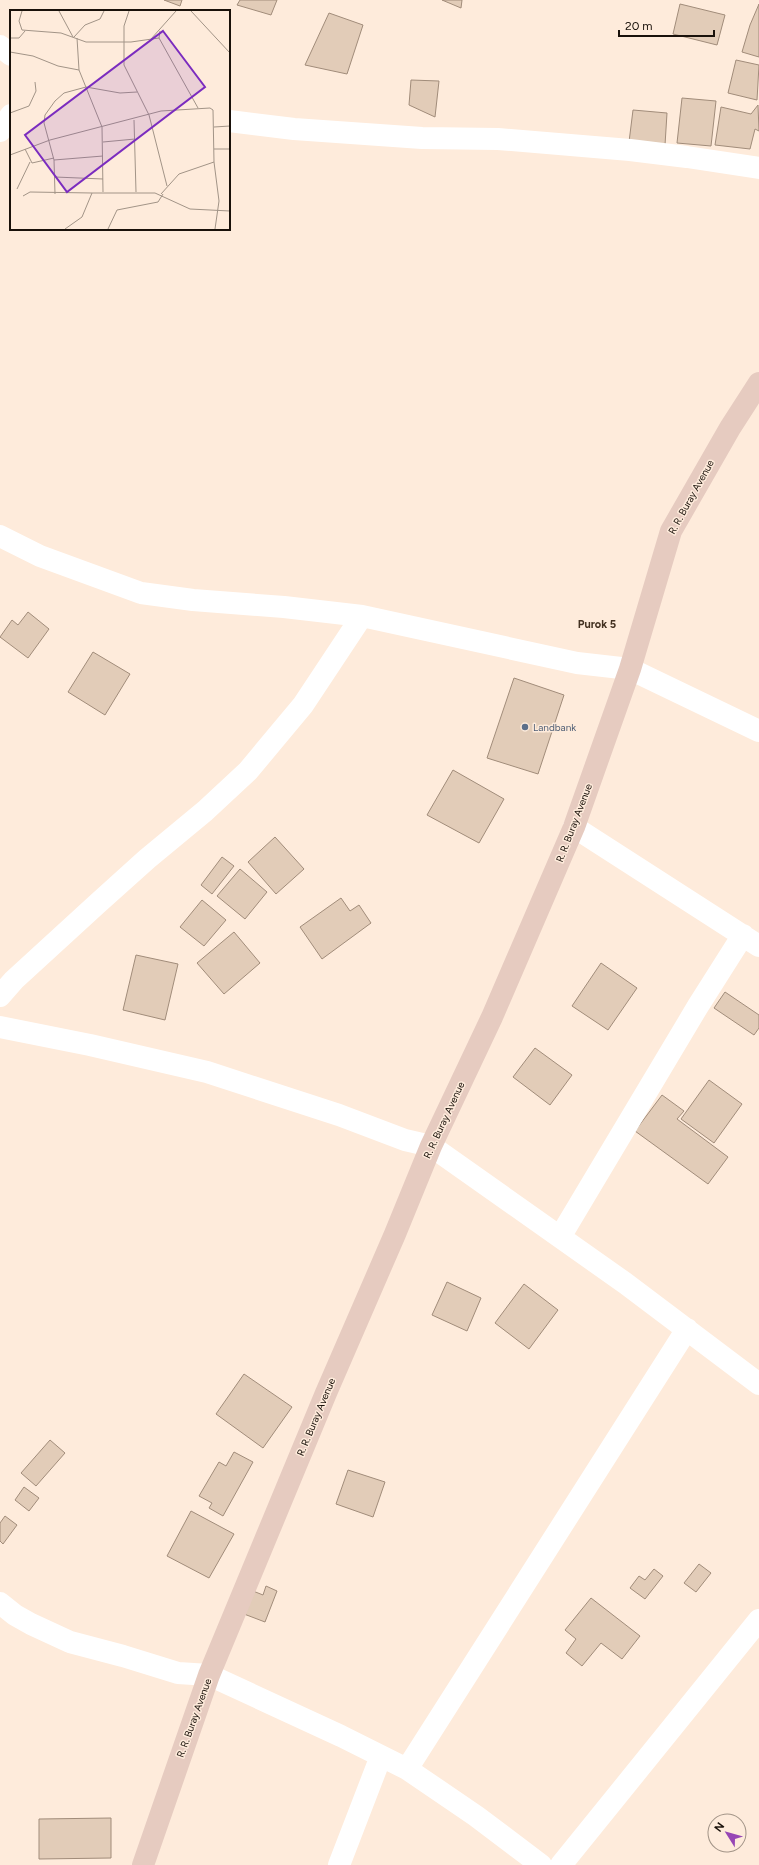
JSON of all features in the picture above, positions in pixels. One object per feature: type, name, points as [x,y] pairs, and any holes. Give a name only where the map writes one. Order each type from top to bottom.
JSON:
[{"type":"street","points":[[0,46],[10,54]]},
{"type":"street","points":[[0,131],[10,116]]},
{"type":"street","points":[[230,121],[294,129],[347,133],[422,138],[498,139],[630,150],[759,168]]},
{"type":"street","name":"R. R. Buray Avenue","points":[[143,1865],[209,1676],[326,1393],[395,1234],[431,1146],[495,1010],[574,828],[630,669],[671,531],[730,428],[759,383]]},
{"type":"street","points":[[0,536],[40,556],[141,593],[194,600],[284,607],[362,616],[577,663],[630,669],[759,731]]},
{"type":"street","points":[[0,996],[24,970],[147,859],[206,812],[248,771],[303,705],[362,616]]},
{"type":"street","points":[[560,1237],[698,1006],[751,941],[574,828]]},
{"type":"street","points":[[0,1027],[90,1045],[207,1072],[339,1115],[405,1140],[431,1146],[687,1329],[759,1384]]},
{"type":"street","points":[[407,1770],[687,1329]]},
{"type":"street","points":[[0,1604],[26,1621],[70,1642],[178,1673],[209,1676],[341,1736],[407,1770],[476,1816],[541,1865]]},
{"type":"street","points":[[561,1865],[759,1620]]},
{"type":"street","points":[[339,1865],[381,1756]]},
{"type":"building","points":[[164,0],[182,0],[180,6]]},
{"type":"building","points":[[240,0],[277,0],[271,15],[237,5]]},
{"type":"building","points":[[442,0],[462,0],[461,8]]},
{"type":"building","points":[[680,4],[725,15],[717,45],[673,34]]},
{"type":"building","points":[[759,4],[759,57],[742,52],[750,25]]},
{"type":"building","points":[[329,13],[363,25],[347,74],[305,65]]},
{"type":"building","points":[[736,60],[759,65],[757,100],[728,93]]},
{"type":"building","points":[[411,80],[439,81],[435,117],[409,105]]},
{"type":"building","points":[[682,98],[716,101],[711,146],[677,143]]},
{"type":"building","points":[[758,105],[759,131],[755,129],[750,149],[715,145],[721,107],[751,114]]},
{"type":"building","points":[[633,110],[667,113],[665,145],[629,142]]},
{"type":"building","points":[[28,612],[49,629],[28,658],[0,637],[12,620],[18,625]]},
{"type":"building","points":[[93,652],[130,674],[105,715],[68,692]]},
{"type":"building","name":"Landbank","points":[[514,678],[564,695],[538,774],[487,758]]},
{"type":"building","points":[[453,770],[504,799],[479,843],[427,815]]},
{"type":"building","points":[[275,837],[304,869],[276,894],[248,862]]},
{"type":"building","points":[[222,857],[234,866],[212,894],[201,885]]},
{"type":"building","points":[[240,869],[267,892],[245,919],[217,896]]},
{"type":"building","points":[[341,898],[350,911],[359,905],[371,923],[322,959],[300,927]]},
{"type":"building","points":[[202,900],[226,920],[204,946],[180,927]]},
{"type":"building","points":[[234,932],[260,963],[224,994],[197,963]]},
{"type":"building","points":[[136,955],[178,964],[165,1020],[123,1010]]},
{"type":"building","points":[[601,963],[637,988],[608,1030],[572,1006]]},
{"type":"building","points":[[725,992],[759,1015],[759,1028],[754,1035],[714,1008]]},
{"type":"building","points":[[535,1048],[572,1075],[550,1105],[513,1077]]},
{"type":"building","points":[[709,1080],[742,1104],[714,1143],[681,1119]]},
{"type":"building","points":[[662,1095],[684,1111],[677,1119],[728,1157],[708,1184],[635,1131]]},
{"type":"building","points":[[447,1282],[481,1298],[467,1331],[432,1315]]},
{"type":"building","points":[[524,1284],[558,1310],[529,1349],[495,1323]]},
{"type":"building","points":[[244,1374],[292,1407],[263,1448],[216,1414]]},
{"type":"building","points":[[50,1440],[65,1453],[36,1486],[21,1473]]},
{"type":"building","points":[[234,1452],[253,1462],[223,1516],[209,1508],[212,1503],[199,1496],[219,1462],[226,1466]]},
{"type":"building","points":[[348,1470],[385,1482],[373,1517],[336,1504]]},
{"type":"building","points":[[24,1487],[39,1498],[29,1511],[15,1500]]},
{"type":"building","points":[[191,1511],[234,1534],[209,1578],[167,1556]]},
{"type":"building","points":[[5,1516],[17,1525],[3,1544],[0,1541],[0,1523]]},
{"type":"building","points":[[699,1564],[711,1573],[696,1592],[684,1583]]},
{"type":"building","points":[[654,1569],[663,1576],[645,1599],[630,1588],[639,1576],[645,1580]]},
{"type":"building","points":[[266,1586],[277,1591],[265,1622],[244,1614],[253,1591],[263,1595]]},
{"type":"building","points":[[591,1598],[640,1636],[622,1659],[601,1643],[582,1666],[566,1653],[576,1639],[565,1630]]},
{"type":"building","points":[[111,1818],[111,1858],[39,1859],[39,1819]]},
{"type":"place","name":"Landbank","points":[[525,727]]},
{"type":"district","name":"Purok 5","points":[[597,624]]}]
